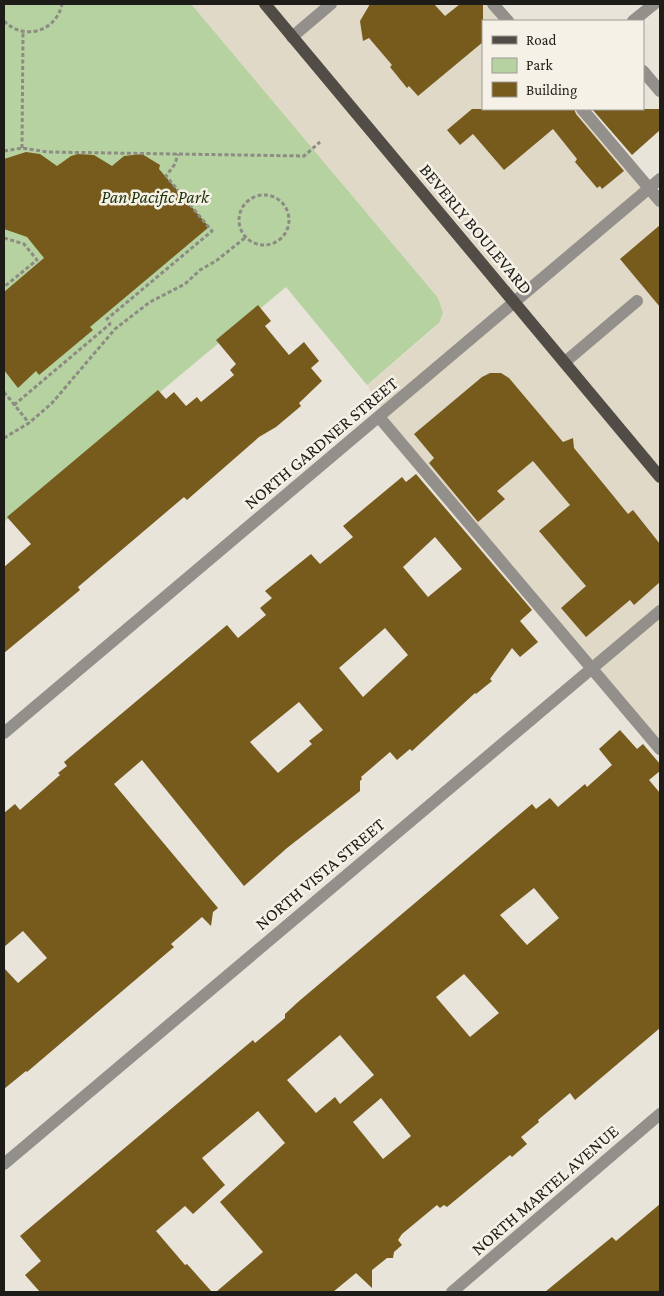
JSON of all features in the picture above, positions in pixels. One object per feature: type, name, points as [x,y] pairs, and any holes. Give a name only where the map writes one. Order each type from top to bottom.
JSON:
[{"type":"main road","name":"BEVERLY BOULEVARD","points":[[265,4],[660,477]]},
{"type":"street","points":[[292,37],[331,4]]},
{"type":"street","points":[[493,4],[507,20]]},
{"type":"street","points":[[634,20],[655,4],[660,8]]},
{"type":"street","points":[[644,72],[660,91]]},
{"type":"street","points":[[583,110],[660,201]]},
{"type":"street","name":"NORTH GARDNER STREET","points":[[4,733],[660,178]]},
{"type":"street","points":[[565,362],[637,301]]},
{"type":"street","points":[[379,417],[660,749]]},
{"type":"street","name":"NORTH VISTA STREET","points":[[4,1164],[591,667],[660,611]]},
{"type":"street","name":"NORTH MARTEL AVENUE","points":[[452,1292],[660,1114]]},
{"type":"path","points":[[4,21],[23,33],[31,33],[44,28],[55,19],[62,4]]},
{"type":"path","points":[[22,148],[23,33]]},
{"type":"path","points":[[5,152],[22,148],[48,152],[304,156],[320,142]]},
{"type":"path","points":[[115,329],[107,319],[212,231],[166,176],[176,164],[178,154]]},
{"type":"path","points":[[268,195],[283,203],[290,219],[284,236],[270,245],[253,243],[246,238],[239,222],[244,205],[251,199],[268,195]]},
{"type":"path","points":[[4,238],[24,244],[37,260],[4,287]]},
{"type":"path","points":[[4,438],[29,423],[52,403],[115,329],[150,302],[185,284],[200,270],[216,261],[246,238]]},
{"type":"path","points":[[14,405],[110,324]]},
{"type":"path","points":[[4,392],[29,423]]},
{"type":"shaded area","points":[[189,4],[497,4],[511,20],[482,20],[482,110],[587,110],[660,196],[660,749],[399,437],[367,385],[436,327],[443,313]]},
{"type":"green space","name":"Pan Pacific Park","points":[[4,4],[191,4],[438,298],[443,313],[439,323],[367,385],[286,287],[4,522]]},
{"type":"building","points":[[370,4],[434,4],[445,16],[460,4],[483,4],[482,43],[418,96],[409,86],[407,88],[390,67],[392,65],[369,38],[363,41],[360,21]]},
{"type":"building","points":[[472,109],[574,110],[624,171],[602,189],[600,186],[597,188],[575,162],[577,159],[553,129],[504,170],[473,134],[460,145],[447,130]]},
{"type":"building","points":[[660,109],[660,130],[632,155],[593,110]]},
{"type":"building","points":[[26,152],[40,154],[57,166],[71,156],[78,154],[94,155],[112,166],[124,156],[142,154],[160,165],[159,169],[209,227],[90,327],[93,330],[39,375],[36,371],[18,388],[4,370],[4,292],[44,258],[27,237],[4,229],[4,159]]},
{"type":"building","points":[[660,225],[660,307],[620,259]]},
{"type":"building","points":[[258,305],[271,321],[265,326],[289,355],[304,342],[319,361],[311,368],[322,381],[299,403],[301,406],[276,427],[259,437],[187,500],[184,497],[78,587],[80,590],[4,653],[4,567],[31,544],[7,517],[158,390],[166,399],[174,392],[186,406],[197,397],[201,402],[234,375],[230,370],[236,364],[216,340]]},
{"type":"building","points":[[490,373],[501,373],[509,378],[563,442],[573,438],[574,448],[628,514],[633,510],[660,544],[660,582],[634,605],[630,600],[586,637],[561,608],[586,586],[539,531],[570,505],[533,461],[497,491],[505,499],[478,522],[429,463],[434,458],[414,434],[482,377]]},
{"type":"building","points":[[416,474],[532,610],[520,621],[538,642],[520,657],[512,648],[490,679],[492,681],[475,693],[412,751],[410,749],[397,760],[390,752],[361,777],[360,791],[287,848],[244,886],[142,760],[114,784],[218,908],[213,912],[211,926],[202,917],[171,944],[174,947],[27,1072],[4,1089],[4,968],[18,983],[47,958],[23,931],[4,947],[4,813],[15,804],[20,810],[60,775],[58,773],[67,766],[64,762],[227,625],[238,638],[266,615],[260,608],[272,598],[265,591],[311,554],[320,564],[353,537],[343,526],[402,477],[406,482]],"holes":[[[435,537],[462,569],[428,597],[403,567]],[[385,628],[408,655],[363,697],[339,668]],[[299,702],[323,730],[309,741],[312,744],[278,773],[250,742]]]},
{"type":"building","points":[[620,730],[637,749],[643,744],[660,764],[660,771],[649,780],[660,793],[660,1028],[575,1100],[570,1093],[538,1120],[539,1122],[521,1137],[527,1144],[512,1157],[510,1155],[447,1207],[444,1205],[440,1208],[437,1205],[402,1234],[398,1240],[402,1245],[394,1252],[393,1258],[387,1258],[372,1270],[372,1288],[356,1273],[333,1292],[216,1292],[263,1252],[220,1202],[285,1143],[258,1111],[202,1158],[225,1185],[193,1214],[185,1206],[156,1231],[185,1265],[187,1264],[212,1292],[40,1292],[25,1275],[41,1261],[20,1236],[253,1040],[255,1043],[285,1018],[285,1014],[298,1002],[532,804],[536,809],[550,798],[558,807],[585,784],[587,787],[612,765],[599,749]],"holes":[[[534,888],[559,918],[527,945],[500,915]],[[464,974],[499,1013],[470,1037],[436,997]],[[340,1035],[374,1075],[340,1104],[335,1097],[316,1113],[287,1080]],[[381,1098],[411,1136],[383,1159],[353,1122]]]},
{"type":"building","points":[[660,1204],[660,1292],[545,1292],[612,1237],[616,1241]]}]
